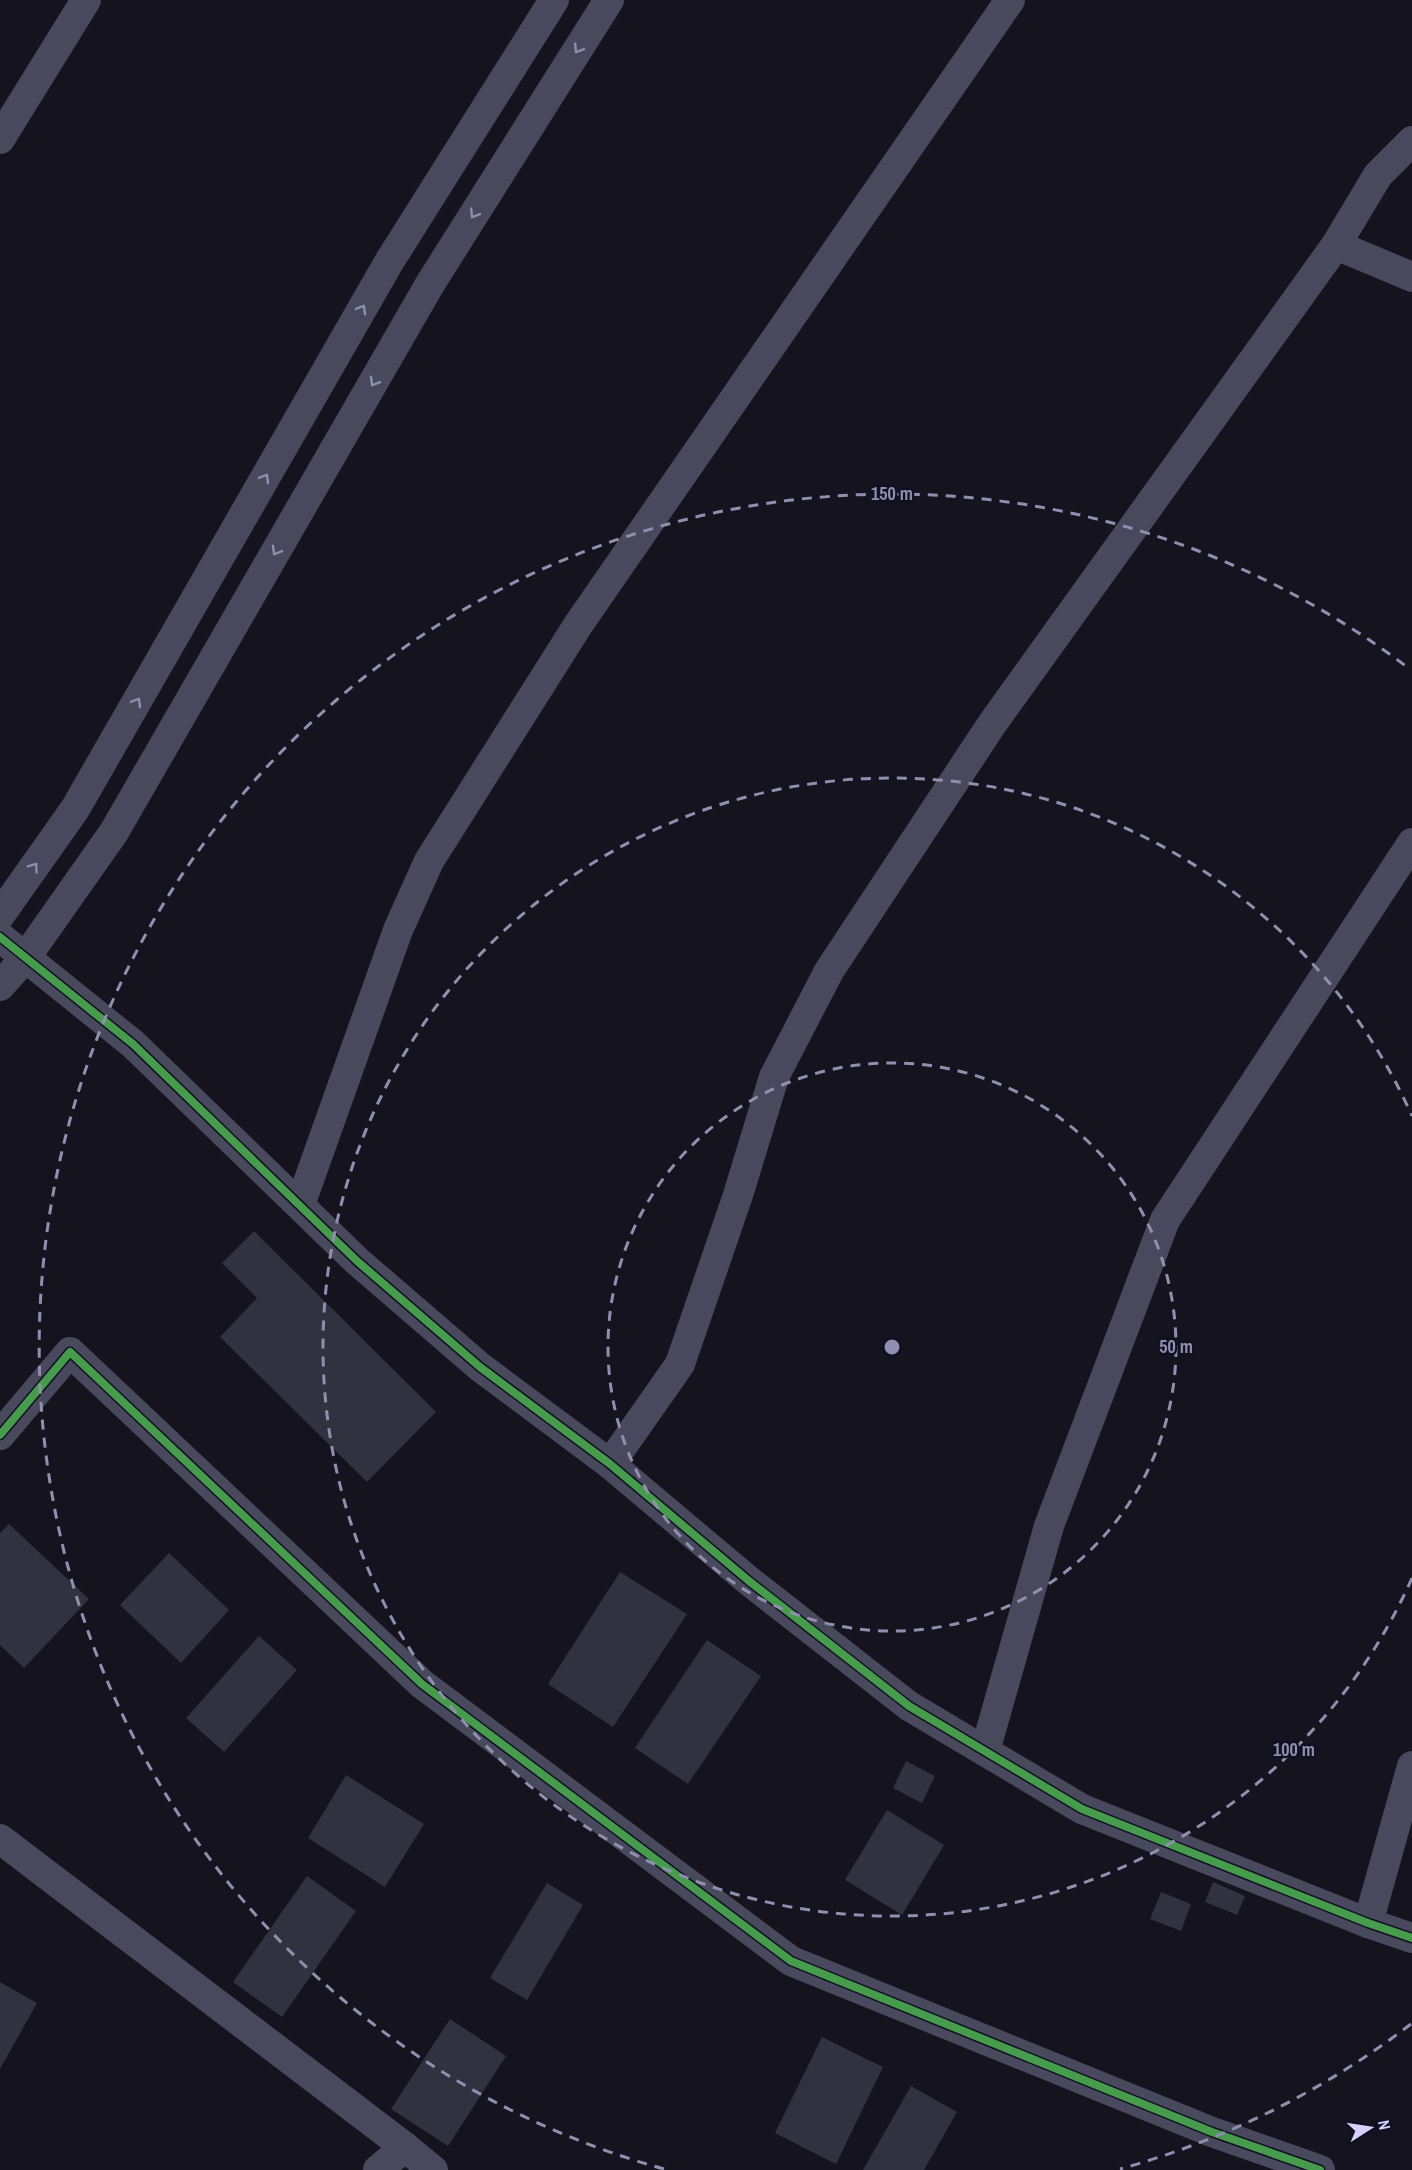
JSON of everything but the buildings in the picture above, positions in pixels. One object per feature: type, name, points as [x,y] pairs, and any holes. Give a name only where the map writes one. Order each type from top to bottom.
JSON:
[{"type":"street","points":[[0,139],[86,0]]},
{"type":"street","points":[[0,915],[75,809],[389,262],[554,0]]},
{"type":"street","points":[[0,986],[26,957],[114,832],[430,284],[609,0]]},
{"type":"street","points":[[300,1205],[398,930],[429,861],[578,625],[1010,0]]},
{"type":"street","points":[[610,1464],[680,1364],[738,1195],[774,1077],[829,971],[992,724],[1336,245],[1378,175],[1412,141]]},
{"type":"street","points":[[1336,245],[1412,277]]},
{"type":"street","points":[[985,1751],[1049,1526],[1165,1220],[1412,843]]},
{"type":"street","points":[[0,937],[134,1044],[357,1261],[480,1367],[610,1464],[749,1581],[909,1706],[1082,1809],[1368,1923],[1412,1938]]},
{"type":"street","points":[[0,1435],[70,1352],[422,1684],[791,1961],[1212,2132],[1320,2170]]},
{"type":"street","points":[[1368,1923],[1412,1766]]},
{"type":"street","points":[[0,1839],[433,2170]]},
{"type":"street","points":[[378,2170],[405,2147]]},
{"type":"cycle path","points":[[0,937],[133,1044],[357,1261],[480,1367],[610,1464],[749,1581],[909,1706],[1082,1809],[1368,1923],[1412,1938]]},
{"type":"cycle path","points":[[0,1435],[70,1352],[422,1684],[791,1961],[1212,2132],[1320,2170]]}]
